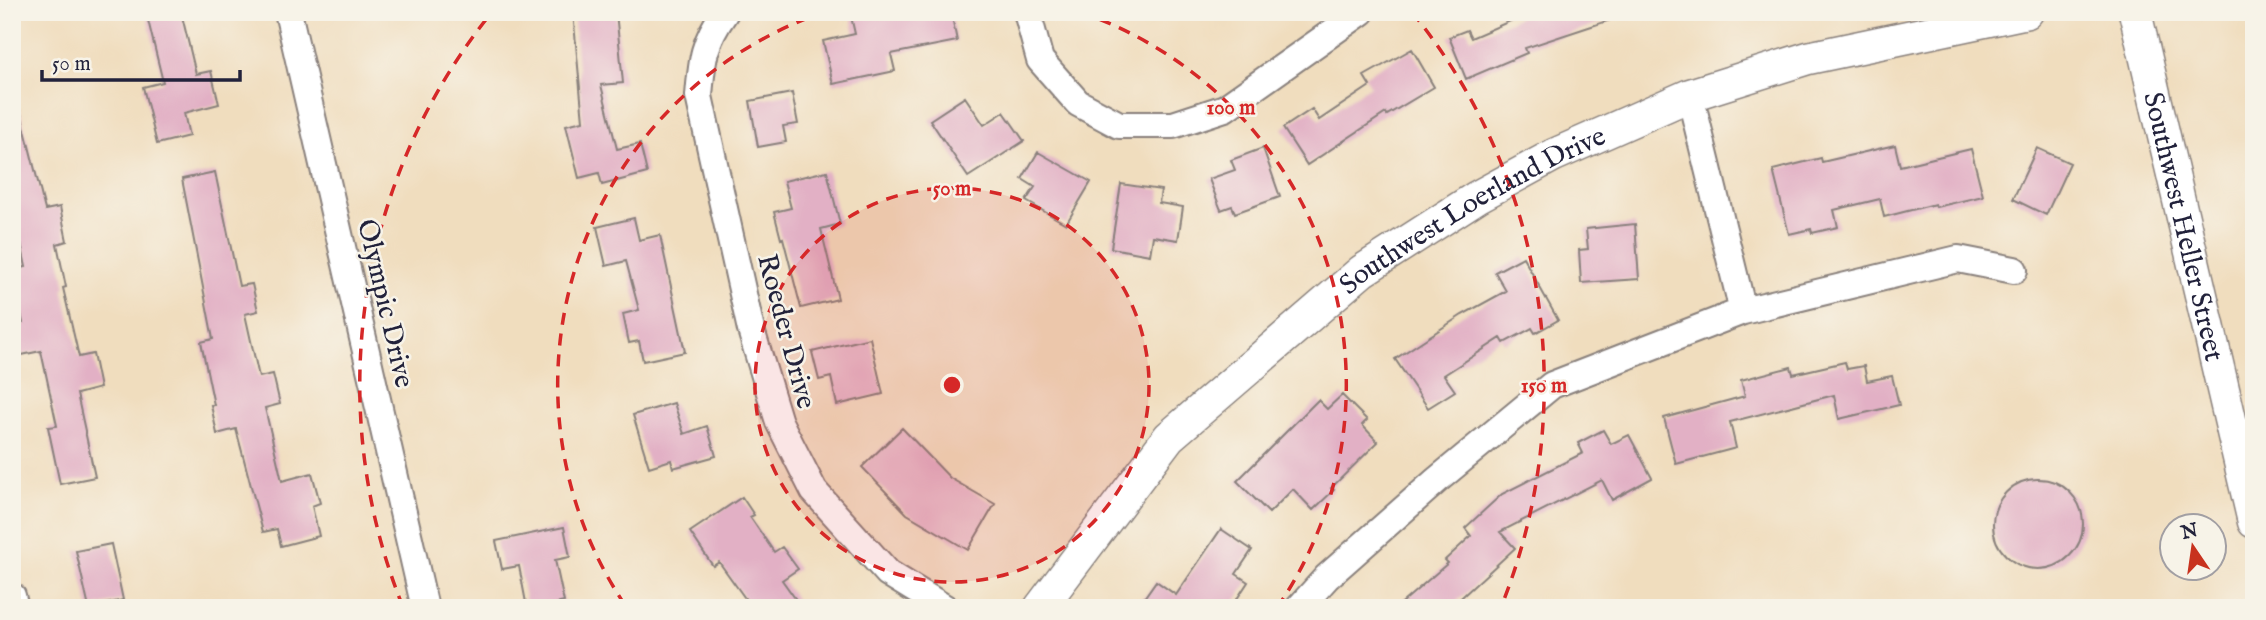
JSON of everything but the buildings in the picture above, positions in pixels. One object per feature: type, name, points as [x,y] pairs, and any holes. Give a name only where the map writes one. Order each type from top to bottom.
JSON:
[{"type":"street","name":"Olympic Drive","points":[[288,12],[425,608]]},
{"type":"street","name":"Roeder Drive","points":[[725,12],[710,33],[703,57],[699,96],[751,330],[779,422],[814,491],[888,573],[945,608]]},
{"type":"street","points":[[1027,12],[1040,60],[1078,103],[1119,125],[1173,125],[1225,108],[1361,12]]},
{"type":"street","name":"Southwest Loerland Drive","points":[[1040,608],[1169,437],[1362,271],[1477,197],[1554,155],[1690,95],[1808,58],[2027,12]]},
{"type":"street","name":"Southwest Heller Street","points":[[2135,12],[2254,522]]},
{"type":"street","points":[[1690,95],[1743,311]]},
{"type":"street","points":[[1299,608],[1327,577],[1427,488],[1552,385],[1743,311],[1958,259],[2014,270]]},
{"type":"street","points":[[12,596],[15,608]]}]
